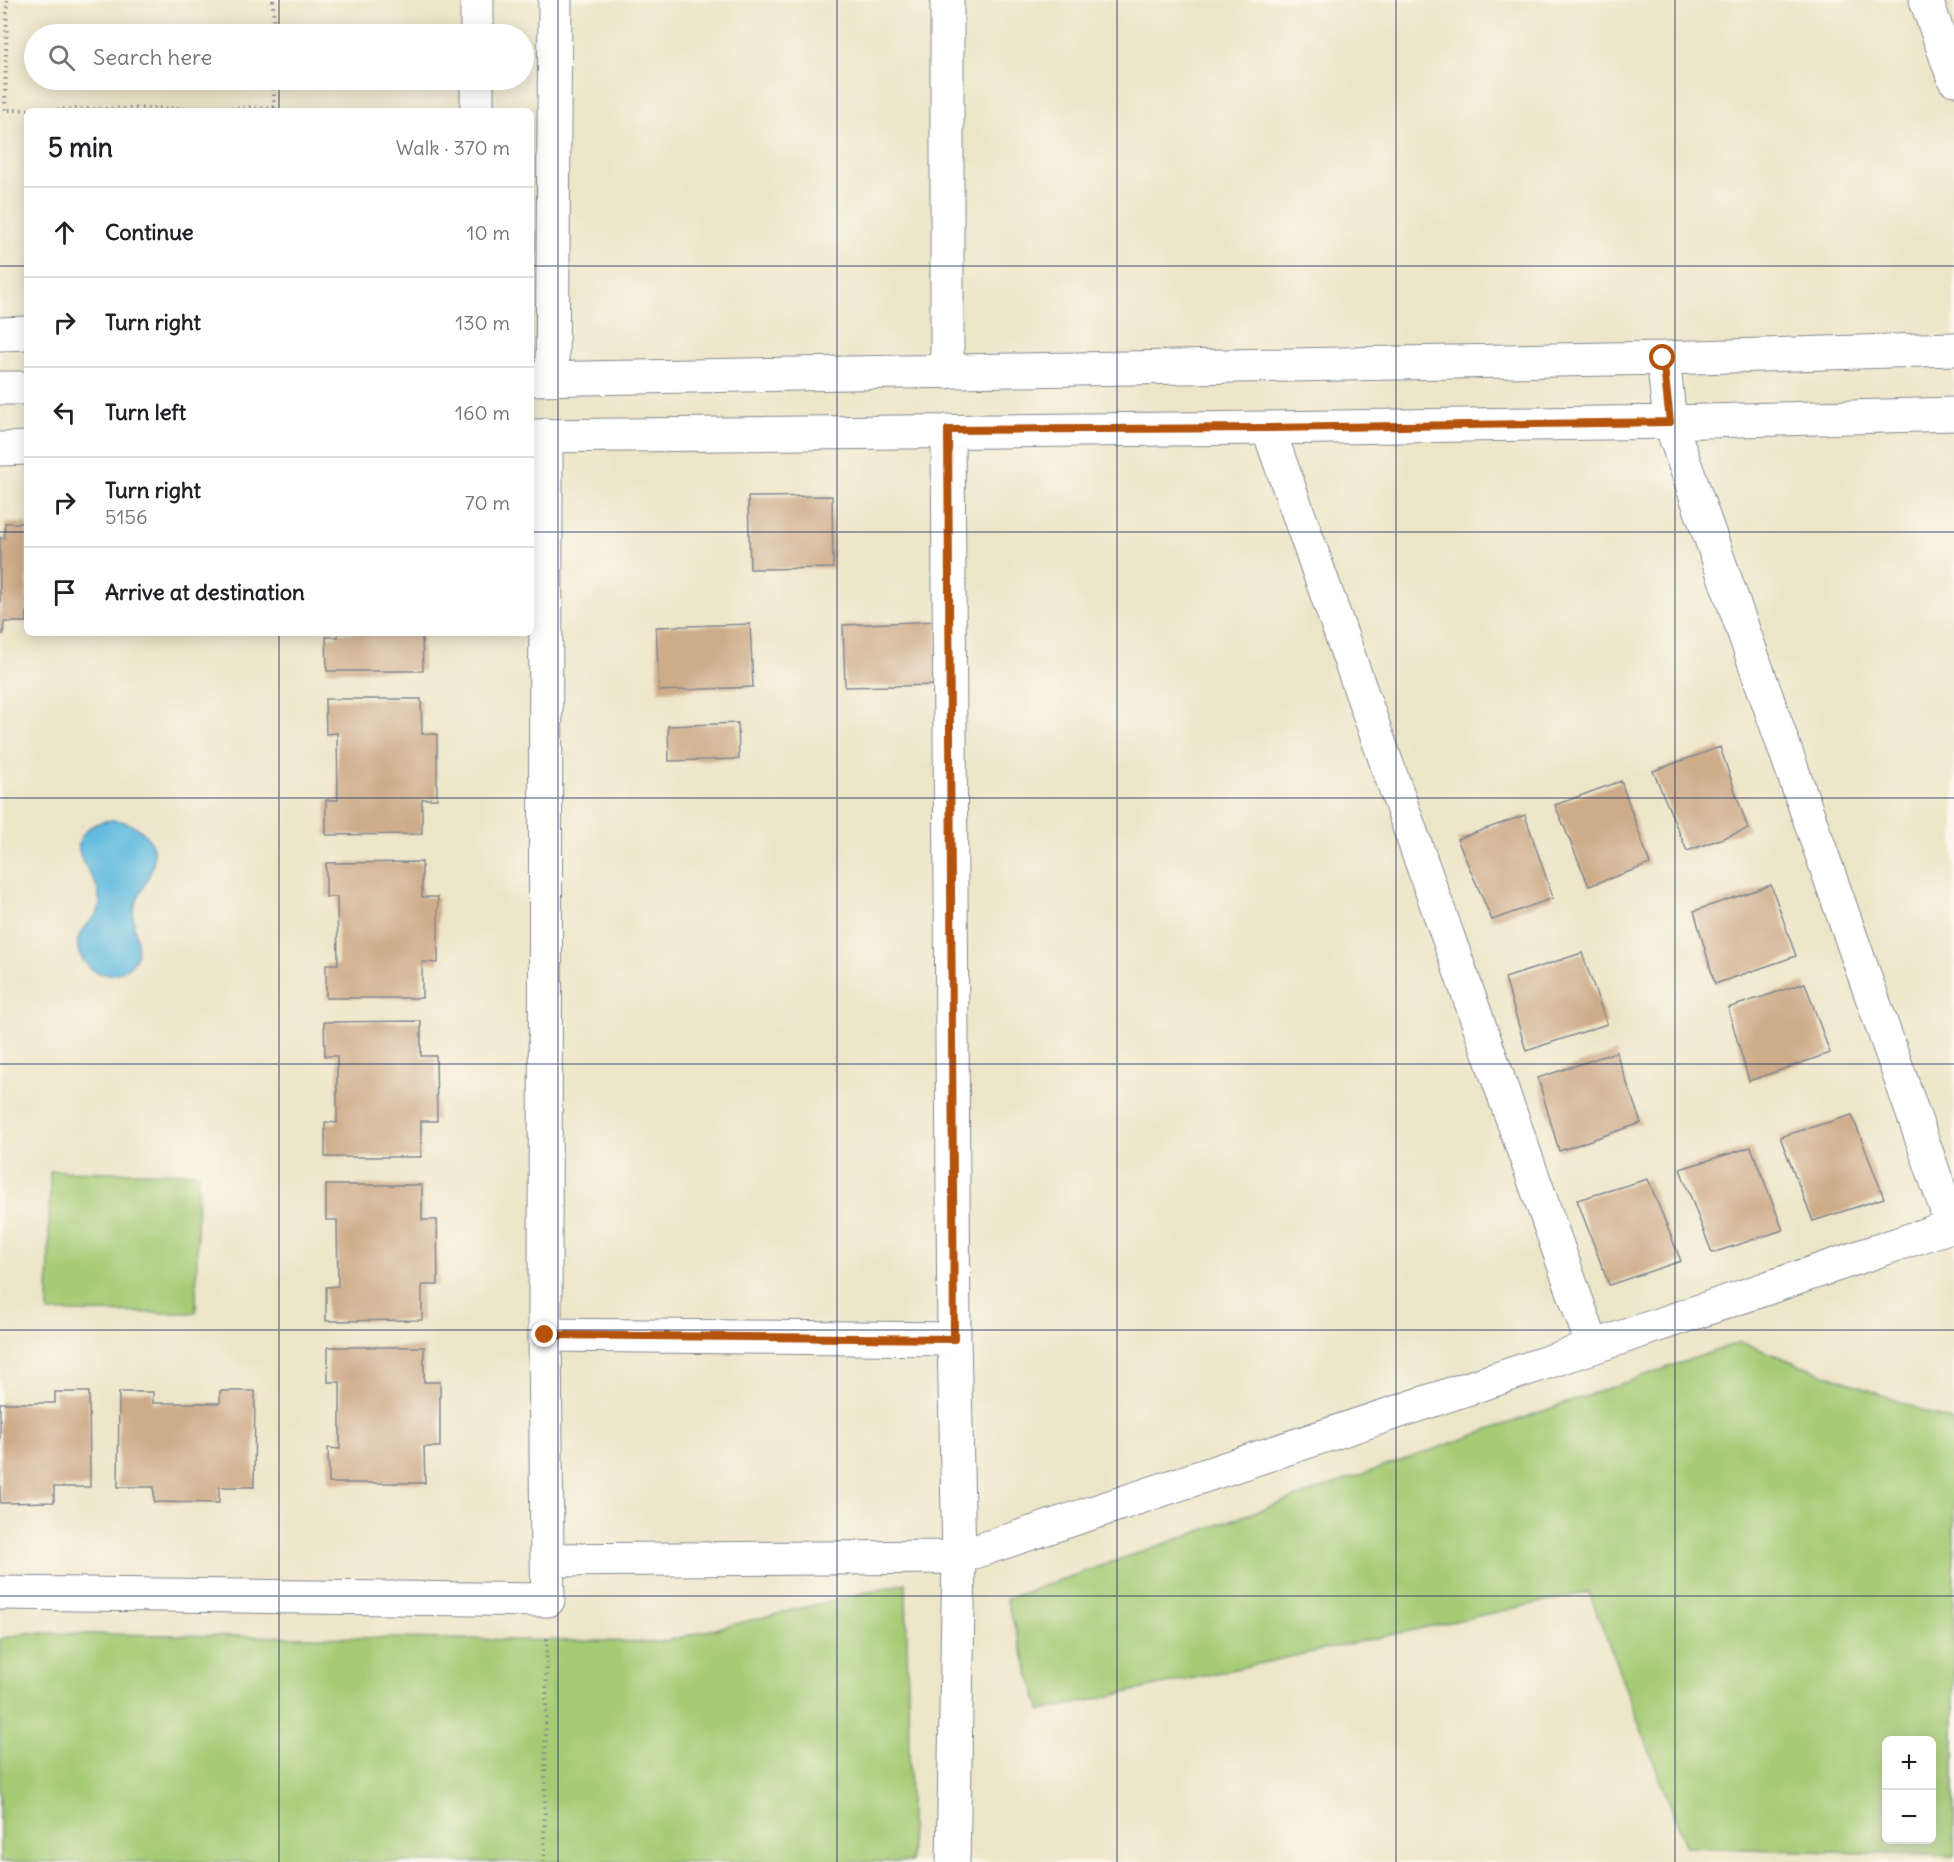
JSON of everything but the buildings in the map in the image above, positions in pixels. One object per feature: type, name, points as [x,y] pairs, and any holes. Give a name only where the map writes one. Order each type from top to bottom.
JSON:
[{"type":"street","points":[[477,0],[477,24]]},
{"type":"street","points":[[555,0],[541,378],[1663,358],[1954,349]]},
{"type":"street","points":[[947,0],[947,372]]},
{"type":"street","points":[[1926,0],[1954,79]]},
{"type":"street","points":[[477,90],[477,108]]},
{"type":"street","points":[[0,334],[24,333]]},
{"type":"street","points":[[547,1560],[959,1557],[1953,1225],[1670,422],[1663,358]]},
{"type":"street","points":[[0,388],[24,388]]},
{"type":"street","points":[[0,1593],[548,1600],[538,435],[1268,428],[1670,422],[1954,414]]},
{"type":"street","points":[[1268,428],[1593,1347]]},
{"type":"street","points":[[948,430],[954,1339],[959,1557],[953,1862]]},
{"type":"street","points":[[0,449],[24,448]]},
{"type":"street","points":[[545,1335],[954,1339]]},
{"type":"path","points":[[7,0],[5,110],[24,110]]},
{"type":"path","points":[[273,0],[274,24]]},
{"type":"path","points":[[184,108],[274,107],[274,90]]},
{"type":"path","points":[[544,1862],[548,1600]]},
{"type":"green space","points":[[50,1171],[198,1173],[196,1313],[48,1312]]},
{"type":"green space","points":[[1740,1342],[1954,1422],[1954,1856],[1686,1847],[1589,1592],[1041,1711],[1006,1599]]},
{"type":"green space","points":[[906,1583],[911,1862],[0,1862],[0,1639],[28,1633],[660,1642]]},
{"type":"water","points":[[112,820],[138,828],[150,841],[154,857],[134,909],[137,955],[127,968],[108,974],[98,973],[90,968],[78,950],[80,935],[100,905],[97,887],[79,851],[79,844],[81,837],[90,828],[98,823]]},
{"type":"route","points":[[545,1335],[954,1339],[948,430],[1670,422],[1663,358]]}]
